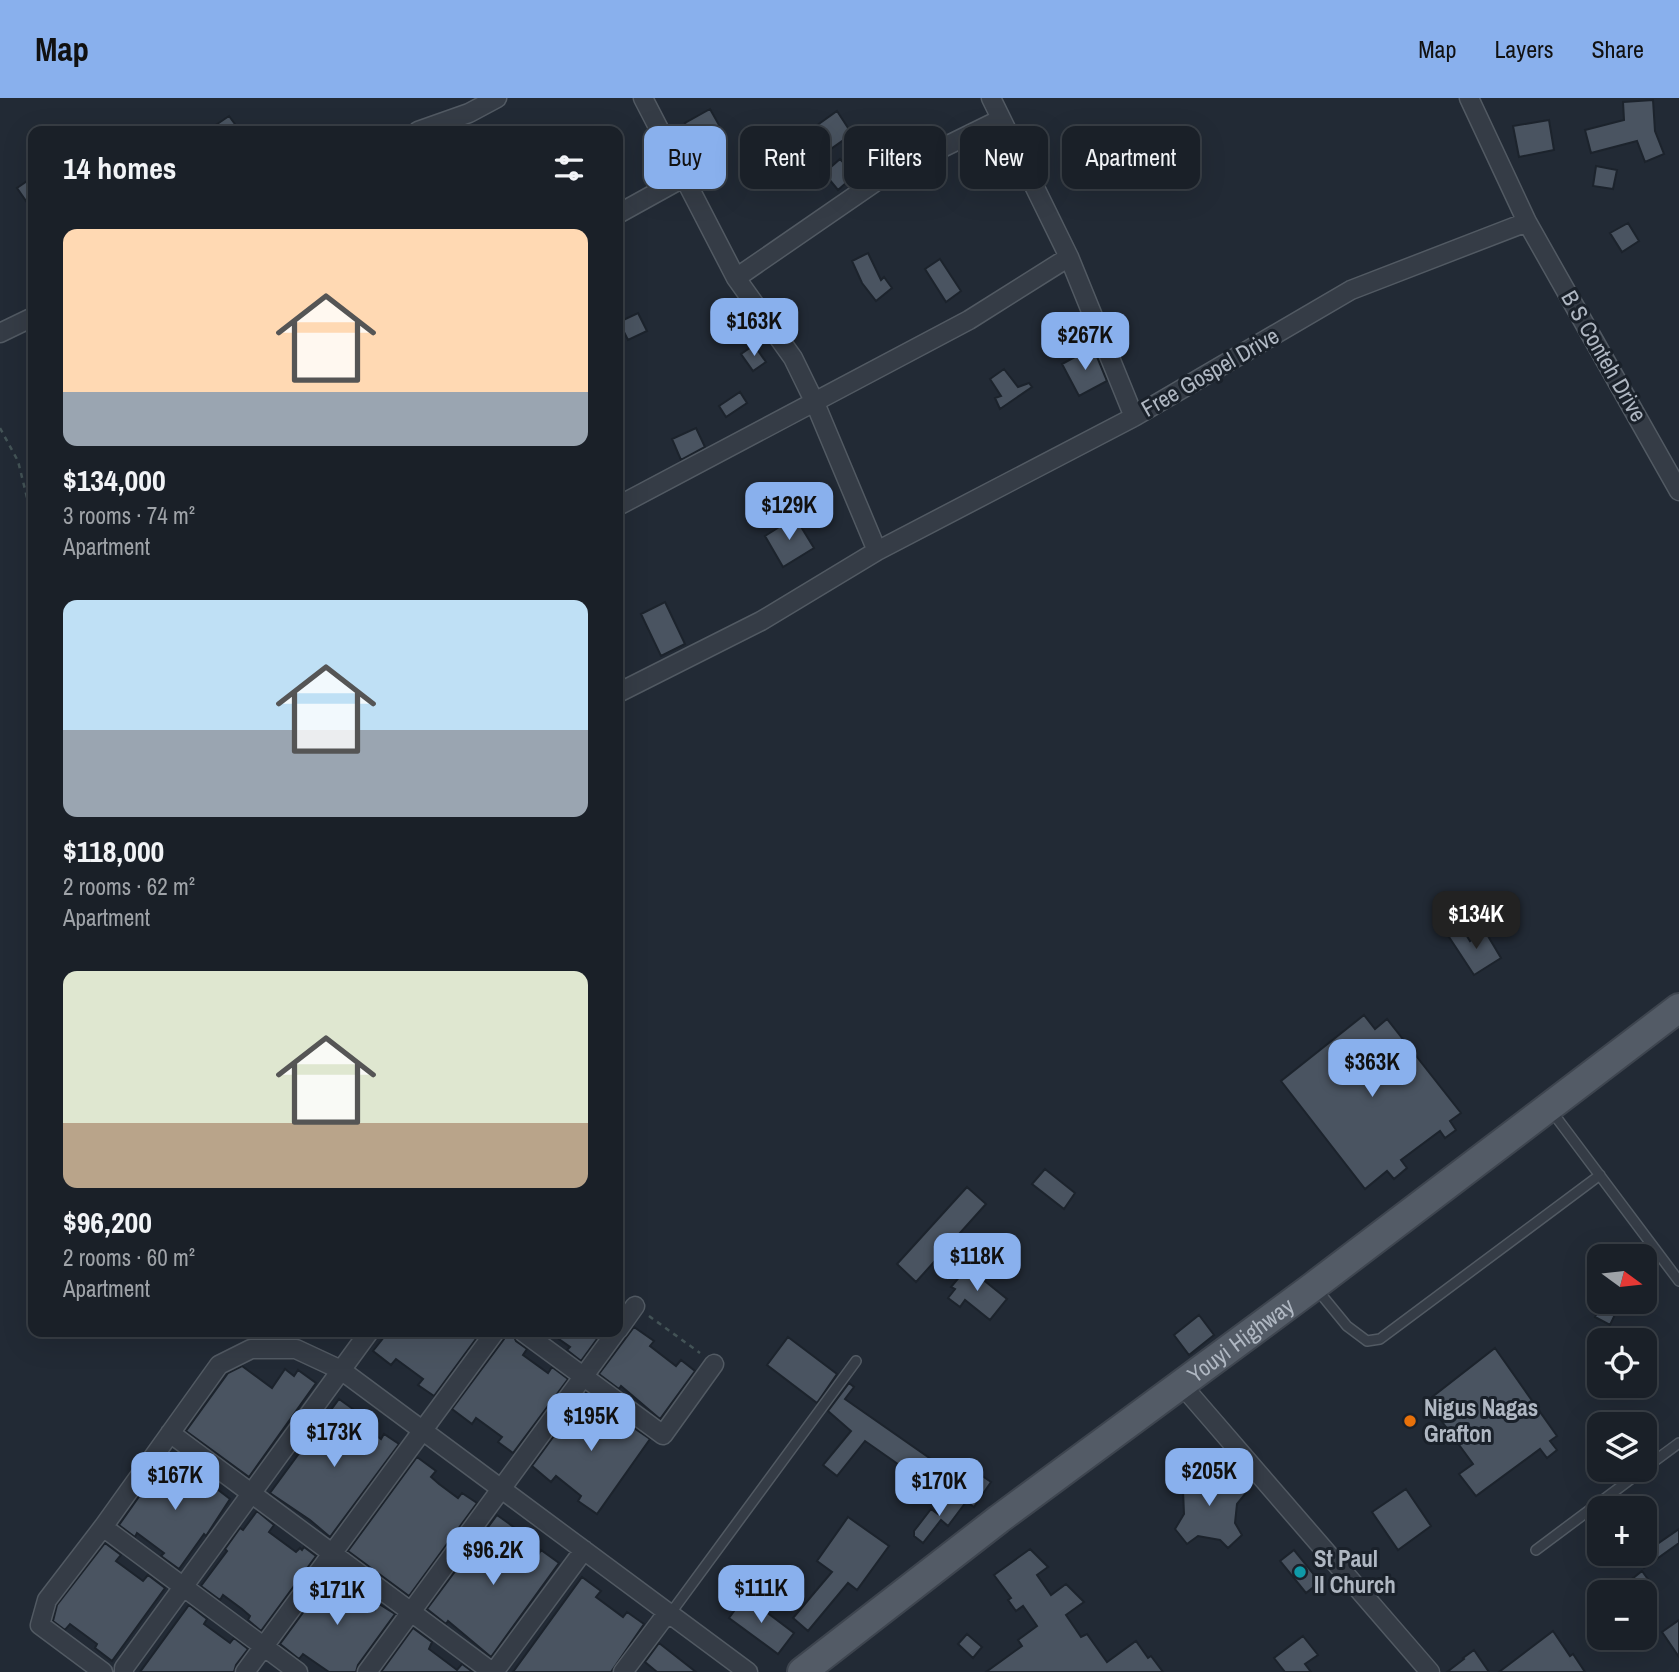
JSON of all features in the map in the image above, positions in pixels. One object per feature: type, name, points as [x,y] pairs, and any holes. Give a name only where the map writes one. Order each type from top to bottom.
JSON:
[{"type":"main road","name":"Youyi Highway","points":[[802,1672],[999,1520],[1314,1286],[1679,1009]]},
{"type":"street","points":[[432,126],[469,113],[496,98]]},
{"type":"street","points":[[643,98],[657,126]]},
{"type":"street","name":"Free Gospel Drive","points":[[991,98],[1069,257],[1134,417],[1350,290],[1527,222]]},
{"type":"street","name":"B S Conteh Drive","points":[[1469,98],[1527,222],[1679,491]]},
{"type":"street","points":[[736,278],[881,178],[1001,119]]},
{"type":"street","points":[[623,211],[663,189]]},
{"type":"street","points":[[689,189],[736,278],[793,358],[815,402],[877,551]]},
{"type":"street","points":[[623,503],[969,320],[1069,257]]},
{"type":"street","points":[[0,333],[28,319]]},
{"type":"street","points":[[623,691],[761,621],[877,551],[1134,417]]},
{"type":"street","points":[[623,1323],[635,1306]]},
{"type":"street","points":[[124,1672],[124,1668],[183,1586],[365,1337]]},
{"type":"street","points":[[245,1672],[491,1337]]},
{"type":"street","points":[[530,1337],[663,1435],[714,1364]]},
{"type":"street","points":[[367,1672],[613,1337]]},
{"type":"street","points":[[103,1672],[40,1625],[47,1600],[219,1365],[251,1349],[296,1349],[341,1370],[748,1672]]},
{"type":"street","points":[[1181,1384],[1430,1672]]},
{"type":"street","points":[[170,1433],[493,1672],[584,1550]]},
{"type":"street","points":[[103,1527],[298,1672]]},
{"type":"street","points":[[624,1672],[669,1613]]},
{"type":"lane","points":[[1549,1108],[1679,1281]]},
{"type":"lane","points":[[1314,1286],[1347,1326],[1367,1341],[1380,1339],[1600,1175]]},
{"type":"lane","points":[[669,1613],[856,1362]]},
{"type":"lane","points":[[1657,1459],[1679,1443]]},
{"type":"lane","points":[[1536,1550],[1627,1482]]},
{"type":"path","points":[[0,428],[18,461],[28,502]]},
{"type":"path","points":[[635,1306],[714,1364]]},
{"type":"building","points":[[1653,100],[1655,131],[1664,154],[1645,162],[1637,141],[1591,153],[1585,130],[1624,120],[1623,102]]},
{"type":"building","points":[[710,109],[719,125],[687,126],[685,123]]},
{"type":"building","points":[[837,111],[847,126],[844,126],[844,140],[830,149],[830,126],[816,126]]},
{"type":"building","points":[[229,116],[236,126],[214,126]]},
{"type":"building","points":[[1549,120],[1554,150],[1519,157],[1513,126]]},
{"type":"building","points":[[840,159],[844,163],[844,185],[838,190],[830,180],[830,168]]},
{"type":"building","points":[[1596,166],[1617,170],[1613,189],[1593,186]]},
{"type":"building","points":[[28,180],[28,204],[17,188]]},
{"type":"building","points":[[1628,223],[1639,241],[1622,252],[1610,233]]},
{"type":"building","points":[[868,253],[881,280],[884,277],[892,288],[876,301],[862,283],[852,261]]},
{"type":"building","points":[[940,259],[961,291],[946,302],[925,269]]},
{"type":"building","points":[[638,313],[647,331],[628,340],[623,330],[623,320]]},
{"type":"building","points":[[754,345],[766,362],[753,371],[741,354]]},
{"type":"building","points":[[1093,347],[1107,381],[1079,396],[1062,364]]},
{"type":"building","points":[[1004,369],[1018,387],[1029,383],[1032,387],[1000,409],[995,398],[1001,396],[990,379]]},
{"type":"building","points":[[740,392],[747,403],[726,417],[719,406]]},
{"type":"building","points":[[696,428],[705,447],[681,460],[672,439]]},
{"type":"building","points":[[795,517],[814,548],[783,567],[765,536]]},
{"type":"building","points":[[665,602],[685,644],[661,656],[641,614]]},
{"type":"building","points":[[1462,928],[1470,941],[1485,931],[1501,958],[1474,975],[1449,937]]},
{"type":"building","points":[[1364,1015],[1375,1029],[1387,1019],[1461,1113],[1450,1121],[1456,1130],[1445,1138],[1440,1131],[1401,1160],[1407,1168],[1394,1179],[1387,1171],[1365,1189],[1281,1081]]},
{"type":"building","points":[[1045,1169],[1075,1193],[1064,1209],[1032,1184]]},
{"type":"building","points":[[967,1187],[986,1204],[916,1282],[897,1264]]},
{"type":"building","points":[[975,1264],[986,1273],[981,1278],[1007,1299],[990,1320],[965,1300],[960,1307],[948,1298],[955,1289],[951,1287],[965,1270],[968,1273]]},
{"type":"building","points":[[1597,1314],[1615,1314],[1610,1325],[1595,1317]]},
{"type":"building","points":[[1199,1315],[1214,1335],[1189,1355],[1174,1335]]},
{"type":"building","points":[[634,1327],[654,1341],[650,1346],[676,1366],[681,1360],[695,1371],[660,1419],[621,1386],[619,1389],[599,1374]]},
{"type":"building","points":[[384,1337],[477,1337],[434,1396],[418,1385],[423,1379],[396,1359],[391,1365],[373,1351]]},
{"type":"building","points":[[514,1337],[527,1349],[523,1355],[548,1373],[552,1367],[568,1379],[513,1453],[498,1442],[502,1437],[476,1418],[472,1424],[452,1409],[504,1339]]},
{"type":"building","points":[[556,1337],[598,1337],[581,1361],[567,1350],[570,1347]]},
{"type":"building","points":[[788,1337],[837,1374],[817,1403],[767,1365]]},
{"type":"building","points":[[1495,1348],[1557,1436],[1550,1441],[1557,1450],[1547,1458],[1540,1449],[1476,1496],[1459,1474],[1473,1464],[1427,1401]]},
{"type":"building","points":[[242,1366],[272,1388],[285,1369],[294,1376],[298,1370],[316,1383],[249,1477],[186,1431],[228,1373]]},
{"type":"building","points":[[849,1383],[854,1387],[845,1399],[938,1464],[925,1483],[865,1441],[837,1476],[823,1465],[851,1431],[828,1411]]},
{"type":"building","points":[[586,1392],[606,1407],[602,1413],[627,1431],[631,1426],[650,1439],[597,1514],[578,1501],[581,1496],[556,1476],[551,1482],[532,1466]]},
{"type":"building","points":[[339,1399],[357,1412],[352,1418],[381,1439],[384,1434],[399,1444],[330,1537],[270,1493]]},
{"type":"building","points":[[169,1454],[187,1467],[184,1471],[210,1490],[213,1486],[230,1499],[206,1536],[204,1534],[179,1569],[161,1556],[164,1553],[137,1533],[135,1537],[119,1525]]},
{"type":"building","points":[[417,1457],[436,1471],[431,1477],[439,1484],[458,1498],[462,1493],[477,1503],[409,1596],[348,1551]]},
{"type":"building","points":[[1185,1467],[1193,1477],[1220,1482],[1234,1477],[1246,1493],[1237,1504],[1235,1523],[1242,1535],[1228,1548],[1220,1540],[1198,1536],[1187,1544],[1175,1529],[1184,1514],[1183,1490],[1172,1477]]},
{"type":"building","points":[[978,1473],[991,1482],[974,1507],[961,1498]]},
{"type":"building","points":[[1406,1489],[1431,1526],[1398,1550],[1372,1512]]},
{"type":"building","points":[[953,1493],[966,1502],[948,1526],[941,1520],[923,1543],[914,1536],[914,1531],[931,1509],[938,1514]]},
{"type":"building","points":[[257,1511],[274,1525],[269,1532],[296,1552],[304,1547],[316,1556],[261,1631],[248,1620],[250,1616],[242,1609],[223,1595],[220,1600],[201,1586],[240,1528],[243,1530]]},
{"type":"building","points":[[497,1515],[515,1528],[511,1534],[518,1542],[538,1555],[541,1550],[559,1563],[491,1657],[448,1621],[446,1624],[427,1609]]},
{"type":"building","points":[[848,1517],[889,1546],[857,1590],[848,1583],[808,1631],[793,1618],[832,1572],[817,1561]]},
{"type":"building","points":[[1679,1529],[1679,1543],[1657,1559],[1657,1544]]},
{"type":"building","points":[[105,1543],[121,1555],[116,1561],[143,1581],[148,1575],[165,1588],[112,1661],[95,1648],[97,1644],[70,1624],[65,1630],[53,1621],[57,1605]]},
{"type":"building","points":[[1030,1549],[1048,1567],[1037,1575],[1051,1595],[1066,1584],[1084,1602],[1066,1615],[1081,1637],[1087,1634],[1107,1662],[1136,1641],[1148,1658],[1151,1656],[1163,1672],[986,1672],[1022,1646],[1018,1640],[1037,1626],[1023,1606],[1016,1611],[1008,1600],[1011,1598],[994,1575]]},
{"type":"building","name":"St Paul II Church","points":[[1294,1550],[1320,1582],[1306,1593],[1280,1561]]},
{"type":"building","points":[[335,1569],[353,1583],[350,1591],[375,1610],[379,1604],[395,1614],[358,1665],[356,1672],[329,1672],[303,1654],[299,1659],[280,1644]]},
{"type":"building","points":[[1642,1571],[1648,1580],[1633,1580]]},
{"type":"building","points":[[582,1577],[601,1591],[596,1597],[623,1617],[627,1612],[644,1624],[611,1672],[513,1672]]},
{"type":"building","points":[[745,1596],[794,1633],[778,1654],[729,1618]]},
{"type":"building","points":[[189,1605],[207,1619],[204,1624],[230,1643],[234,1638],[248,1649],[234,1672],[140,1672]]},
{"type":"building","points":[[1679,1620],[1679,1657],[1662,1632]]},
{"type":"building","points":[[413,1628],[432,1642],[429,1649],[457,1670],[462,1664],[473,1672],[381,1672]]},
{"type":"building","points":[[1553,1631],[1585,1672],[1499,1672]]},
{"type":"building","points":[[967,1634],[982,1647],[973,1658],[958,1644]]},
{"type":"building","points":[[1303,1636],[1318,1655],[1305,1664],[1311,1672],[1285,1672],[1274,1658]]},
{"type":"building","points":[[659,1643],[696,1672],[657,1672],[645,1662]]},
{"type":"building","points":[[1474,1650],[1489,1672],[1447,1672],[1463,1658]]},
{"type":"place","name":"Nigus Nagas Grafton","points":[[1410,1421]]},
{"type":"place","name":"St Paul II Church","points":[[1300,1572]]}]
